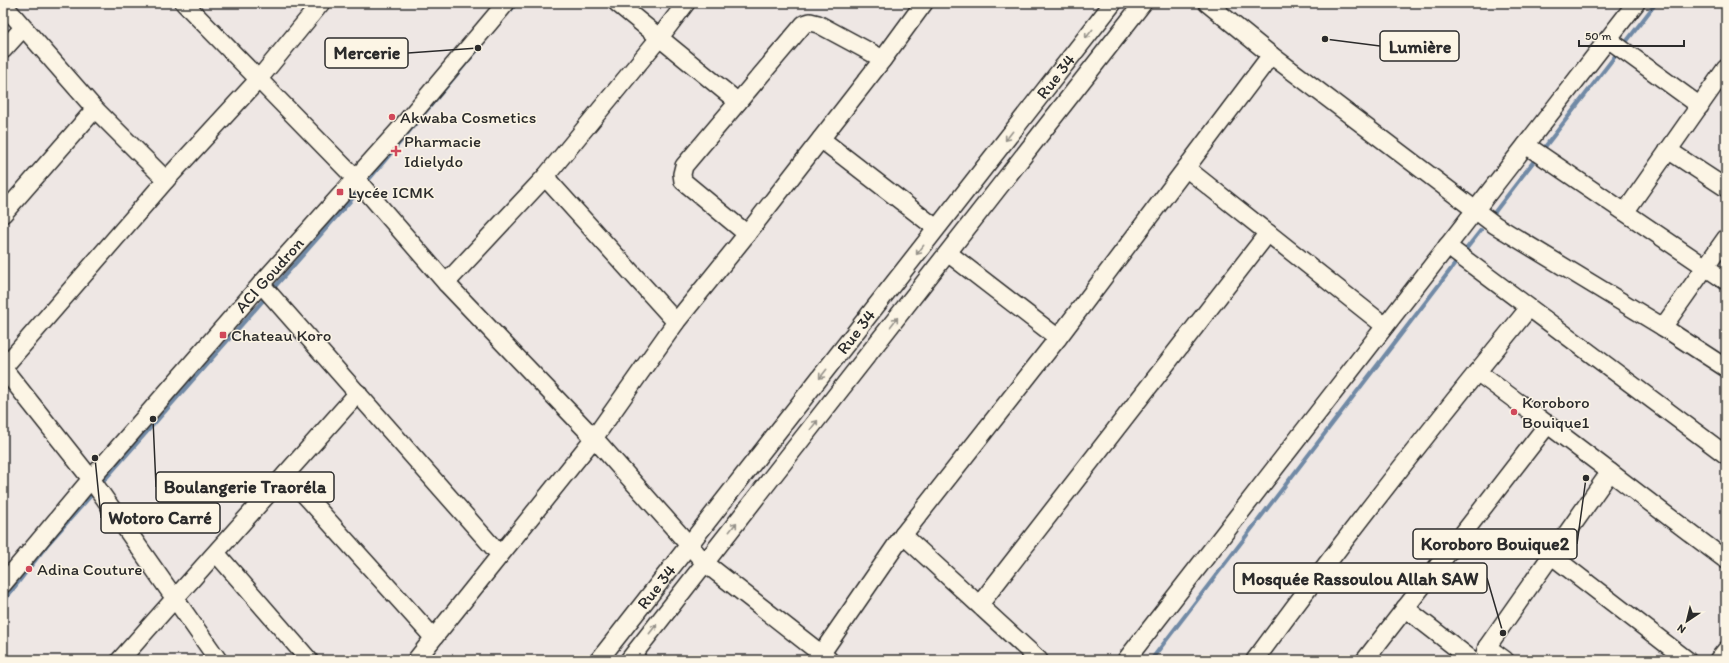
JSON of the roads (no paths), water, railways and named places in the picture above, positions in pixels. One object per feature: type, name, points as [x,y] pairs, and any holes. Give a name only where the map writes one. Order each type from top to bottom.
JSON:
[{"type":"street","points":[[184,3],[356,179],[446,283],[594,438],[704,563],[823,658],[903,535],[1058,338],[1271,55]]},
{"type":"street","points":[[218,660],[91,480],[3,368],[166,180],[258,80],[321,3]]},
{"type":"street","name":"ACI Goudron","points":[[3,584],[261,284],[399,130],[506,3]]},
{"type":"street","points":[[617,3],[738,102]]},
{"type":"street","points":[[446,283],[545,176],[660,37],[686,3]]},
{"type":"street","points":[[416,660],[594,438],[676,322],[821,139],[924,3]]},
{"type":"street","name":"Rue 34","points":[[599,660],[1113,3]]},
{"type":"street","name":"Rue 34","points":[[629,660],[1143,3]]},
{"type":"street","points":[[1207,3],[1271,55],[1495,225],[1663,327],[1726,368]]},
{"type":"street","points":[[1126,660],[1385,326],[1456,253],[1475,210],[1535,151],[1616,44],[1636,3]]},
{"type":"street","points":[[3,4],[95,109],[166,180]]},
{"type":"street","points":[[747,234],[683,181],[682,174],[684,166],[804,24],[810,22],[818,24],[883,59]]},
{"type":"street","points":[[3,50],[23,28]]},
{"type":"street","points":[[1616,44],[1700,106]]},
{"type":"street","points":[[1625,212],[1726,68]]},
{"type":"street","points":[[3,214],[95,109]]},
{"type":"street","points":[[821,139],[936,228]]},
{"type":"street","points":[[1668,150],[1726,188]]},
{"type":"street","points":[[1535,151],[1726,281]]},
{"type":"street","points":[[1186,168],[1385,326]]},
{"type":"street","points":[[545,176],[676,322]]},
{"type":"street","points":[[980,604],[1268,233]]},
{"type":"street","points":[[1663,327],[1726,238]]},
{"type":"street","points":[[948,253],[1058,338]]},
{"type":"street","points":[[1456,253],[1726,455]]},
{"type":"street","points":[[261,284],[500,555]]},
{"type":"street","points":[[1255,660],[1293,608],[1477,372],[1529,308]]},
{"type":"street","points":[[1477,372],[1548,424],[1726,560]]},
{"type":"street","points":[[120,660],[358,393]]},
{"type":"street","points":[[1365,660],[1548,424]]},
{"type":"street","points":[[1505,660],[1485,653],[1551,555],[1610,472]]},
{"type":"street","points":[[286,474],[433,637]]},
{"type":"street","points":[[903,535],[980,604],[1039,660]]},
{"type":"street","points":[[216,553],[309,660]]},
{"type":"street","points":[[1551,555],[1687,660]]},
{"type":"street","points":[[1405,608],[1472,660]]},
{"type":"street","points":[[1718,660],[1726,650]]},
{"type":"waterway","points":[[511,10],[516,3]]},
{"type":"waterway","points":[[1623,46],[1656,3]]},
{"type":"waterway","points":[[366,183],[478,49]]},
{"type":"waterway","points":[[1541,152],[1619,51]]},
{"type":"waterway","points":[[1494,213],[1537,157]]},
{"type":"waterway","points":[[272,290],[360,190]]},
{"type":"waterway","points":[[1463,253],[1481,230]]},
{"type":"waterway","points":[[1151,660],[1458,260]]},
{"type":"waterway","points":[[100,485],[267,296]]},
{"type":"waterway","points":[[3,602],[47,545],[95,491]]},
{"type":"place","name":"Lumière","points":[[1325,39]]},
{"type":"place","name":"Mercerie","points":[[478,48]]},
{"type":"place","name":"Akwaba Cosmetics","points":[[392,117]]},
{"type":"place","name":"Pharmacie Idielydo","points":[[396,151]]},
{"type":"place","name":"Lycée ICMK","points":[[340,192]]},
{"type":"place","name":"Chateau Koro","points":[[223,335]]},
{"type":"place","name":"Koroboro Bouique1","points":[[1514,412]]},
{"type":"place","name":"Boulangerie Traoréla","points":[[153,419]]},
{"type":"place","name":"Wotoro Carré","points":[[95,458]]},
{"type":"place","name":"Koroboro Bouique2","points":[[1586,478]]},
{"type":"place","name":"Adina Couture","points":[[29,569]]},
{"type":"place","name":"Mosquée Rassoulou Allah SAW","points":[[1503,633]]}]
